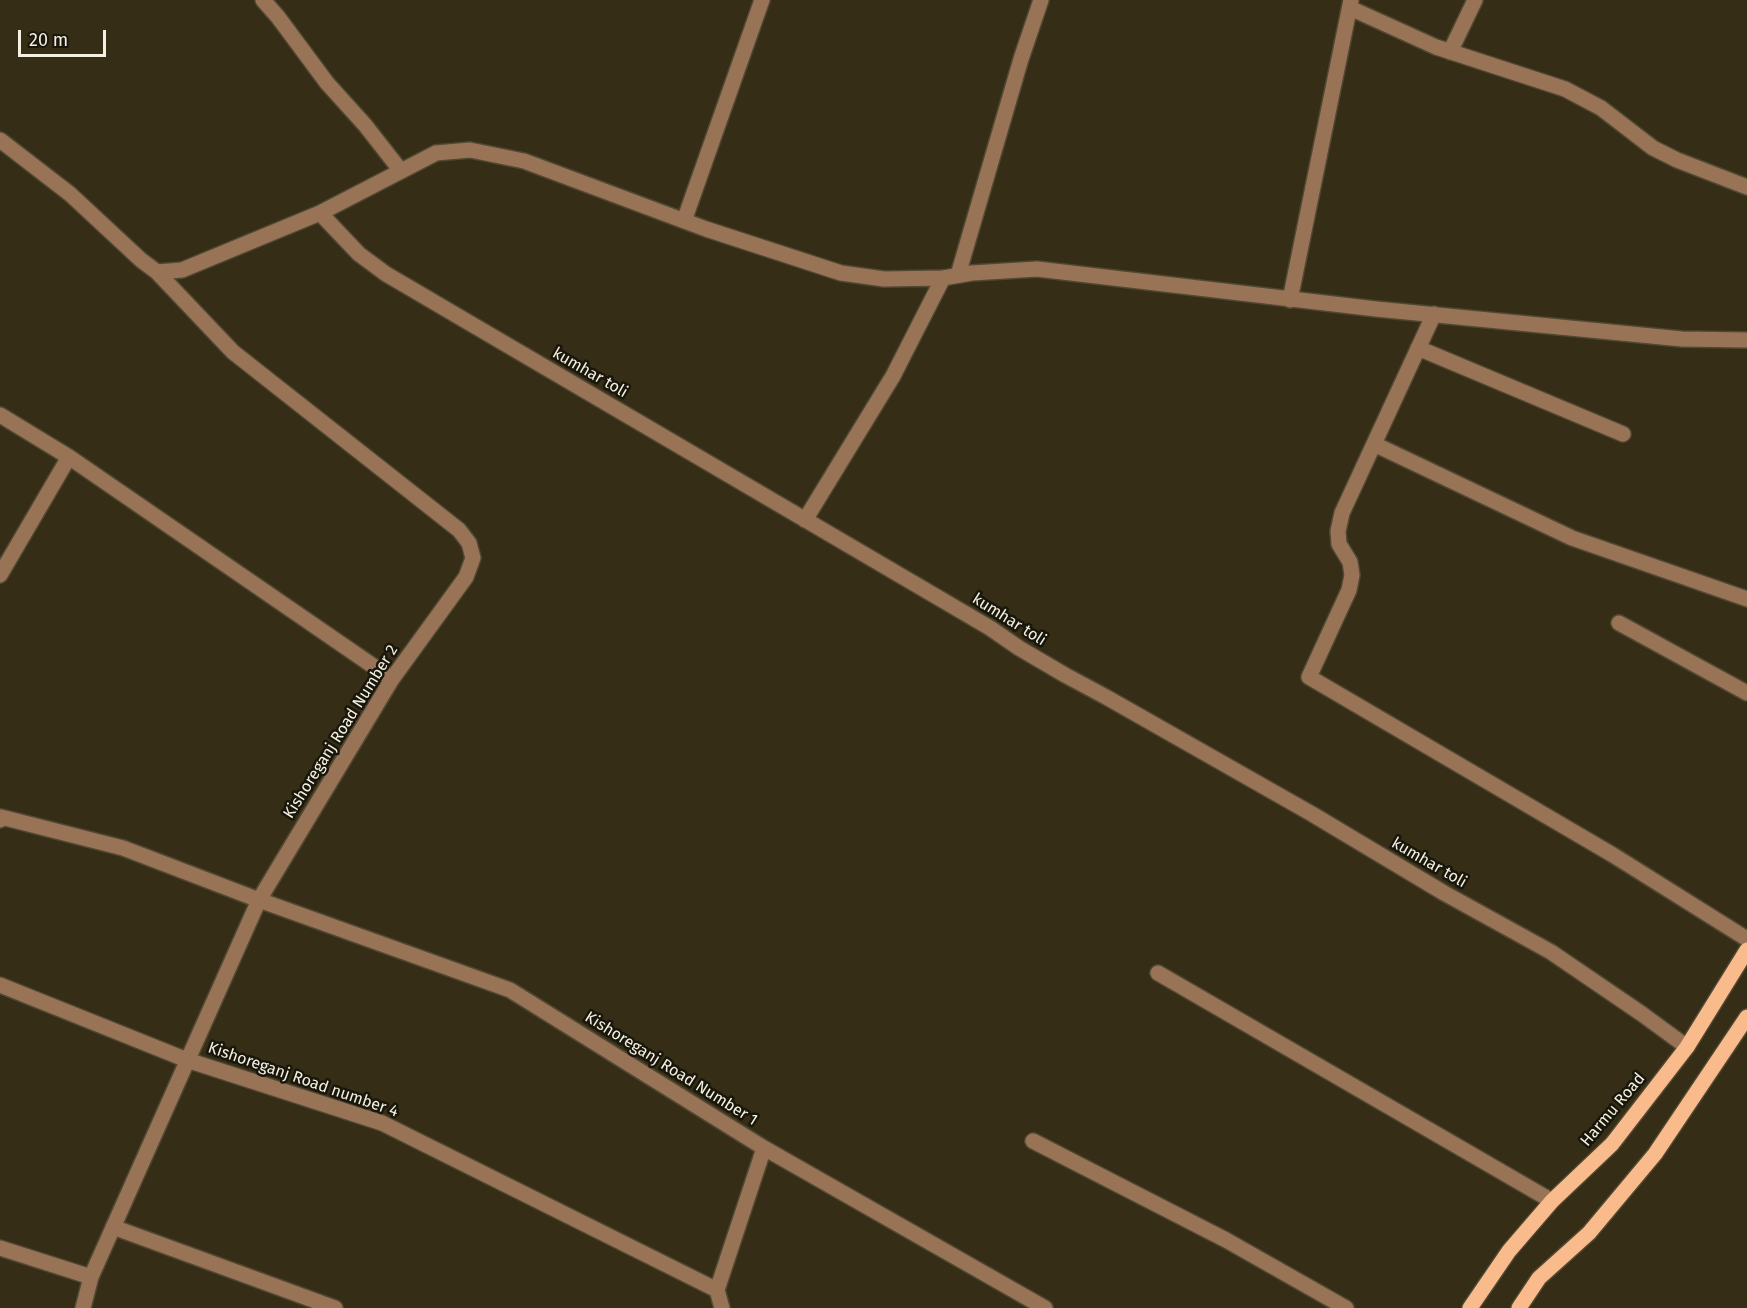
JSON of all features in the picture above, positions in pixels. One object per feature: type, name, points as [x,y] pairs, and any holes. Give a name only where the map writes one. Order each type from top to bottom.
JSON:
[{"type":"main road","name":"Harmu Road","points":[[1470,1308],[1509,1251],[1552,1201],[1612,1144],[1687,1047],[1747,950]]},
{"type":"main road","points":[[1519,1308],[1539,1278],[1589,1233],[1655,1154],[1747,1017]]},
{"type":"street","points":[[263,0],[279,17],[327,83],[365,125],[401,171]]},
{"type":"street","points":[[684,221],[762,0]]},
{"type":"street","points":[[805,520],[951,277],[1041,0]]},
{"type":"street","points":[[1450,52],[1475,0]]},
{"type":"street","points":[[1290,300],[1351,4],[1450,52],[1565,89],[1600,108],[1653,148],[1677,160],[1747,187]]},
{"type":"street","name":"Kishoreganj Road Number 2","points":[[0,140],[70,194],[157,272],[233,352],[459,530],[470,543],[473,558],[466,577],[392,679],[259,900],[91,1277],[83,1308]]},
{"type":"street","points":[[157,272],[182,270],[320,213],[436,153],[470,150],[524,161],[684,221],[841,273],[884,279],[951,277],[972,273],[1037,269],[1290,300],[1682,339],[1747,340]]},
{"type":"street","name":"kumhar toli","points":[[320,213],[359,254],[386,274],[990,628],[1065,675],[1551,952],[1687,1047]]},
{"type":"street","points":[[1434,314],[1342,513],[1338,531],[1339,544],[1350,562],[1352,575],[1349,590],[1309,677],[1613,855],[1747,939]]},
{"type":"street","points":[[1418,348],[1623,434]]},
{"type":"street","points":[[0,415],[69,457],[392,679]]},
{"type":"street","points":[[1374,444],[1572,538],[1747,599]]},
{"type":"street","points":[[0,574],[69,457]]},
{"type":"street","points":[[1619,623],[1747,693]]},
{"type":"street","name":"Kishoreganj Road Number 1","points":[[0,820],[1,817],[123,848],[259,900],[510,990],[764,1148],[1045,1308]]},
{"type":"street","points":[[1158,974],[1552,1201]]},
{"type":"street","name":"Kishoreganj Road number 4","points":[[0,985],[187,1060],[382,1123],[717,1290]]},
{"type":"street","points":[[1033,1141],[1226,1240],[1346,1308]]},
{"type":"street","points":[[722,1308],[717,1290],[764,1148]]},
{"type":"street","points":[[113,1227],[334,1308]]},
{"type":"street","points":[[0,1248],[91,1277]]}]
